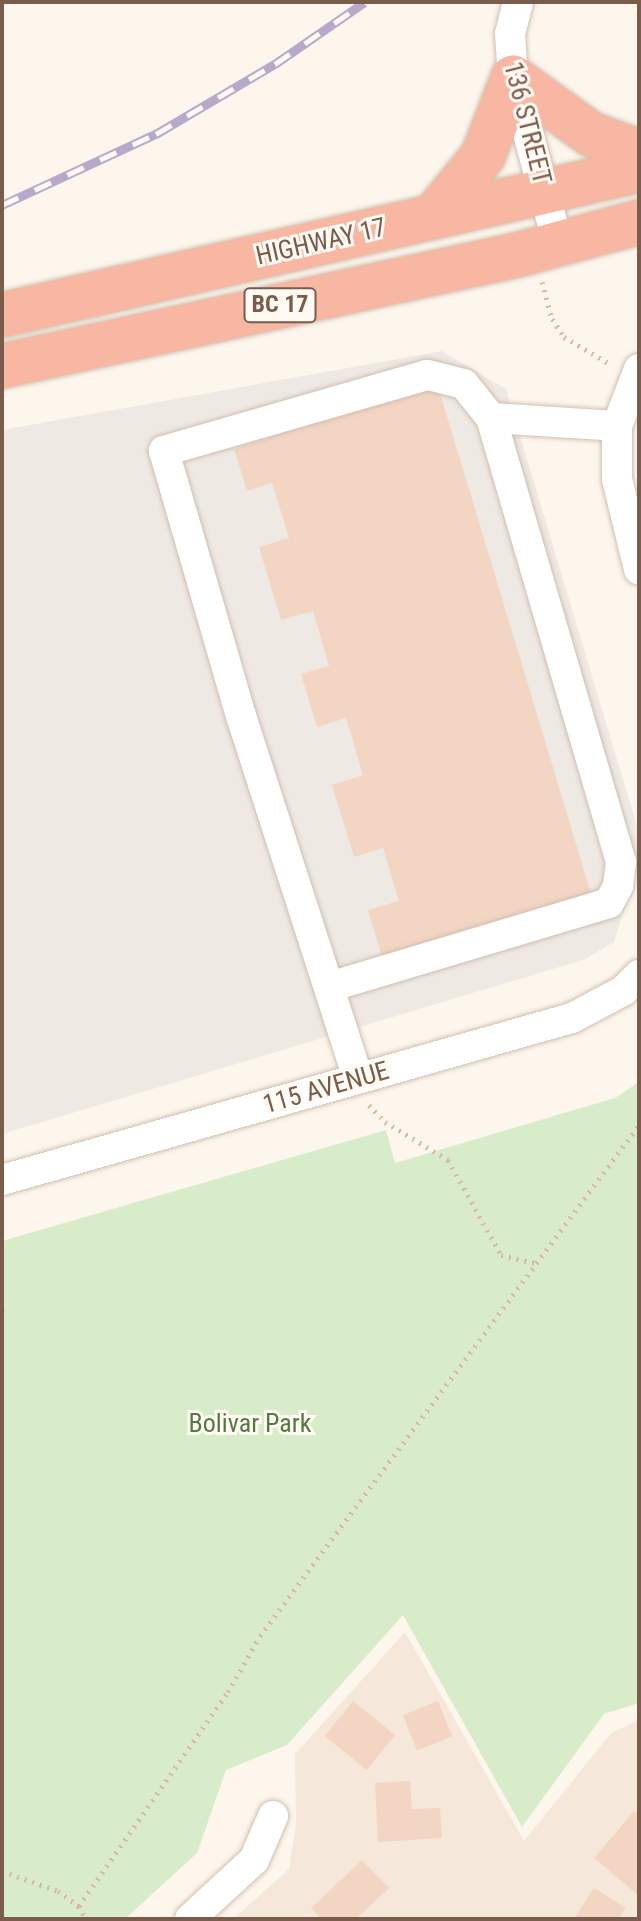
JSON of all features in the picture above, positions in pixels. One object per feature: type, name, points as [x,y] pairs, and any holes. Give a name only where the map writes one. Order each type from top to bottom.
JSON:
[{"type":"highway","points":[[433,217],[483,156],[513,78],[591,134],[639,152]]},
{"type":"highway","name":"HIGHWAY 17","points":[[2,315],[639,170]]},
{"type":"highway","name":"HIGHWAY 17","points":[[2,366],[549,259],[639,222]]},
{"type":"street","name":"136 STREET","points":[[518,2],[510,34],[513,78],[544,192],[549,259]]},
{"type":"street","points":[[625,367],[617,426],[617,479],[639,569]]},
{"type":"street","points":[[329,987],[609,903],[618,886],[621,862],[491,418],[464,384],[427,375],[164,451],[329,987],[358,1078]]},
{"type":"street","points":[[491,418],[617,426]]},
{"type":"street","name":"115 AVENUE","points":[[2,1180],[572,1018],[623,991],[639,975]]},
{"type":"street","points":[[190,1919],[254,1860],[273,1816]]},
{"type":"path","points":[[549,259],[552,319],[564,337],[625,367]]},
{"type":"path","points":[[358,1078],[372,1113],[448,1160],[501,1255],[536,1263]]},
{"type":"path","points":[[79,1906],[228,1692],[260,1636],[639,1125]]},
{"type":"path","points":[[2,1871],[41,1881],[79,1906],[86,1919]]},
{"type":"shaded area","points":[[442,351],[506,389],[639,833],[639,862],[614,942],[583,960],[2,1134],[2,430]]},
{"type":"shaded area","points":[[405,1632],[524,1841],[611,1733],[639,1720],[639,1919],[233,1919],[289,1869],[296,1823],[295,1754]]},
{"type":"green space","name":"Bolivar Park","points":[[639,1082],[639,1703],[604,1714],[522,1827],[403,1615],[287,1745],[226,1770],[197,1853],[125,1919],[2,1919],[2,1241],[386,1130],[395,1163],[615,1098]]},
{"type":"building","points":[[437,383],[593,900],[382,957],[368,910],[399,901],[383,848],[354,857],[332,785],[363,775],[346,718],[317,727],[301,674],[329,666],[313,611],[281,620],[259,547],[289,538],[272,483],[247,491],[234,449]]},
{"type":"building","points":[[353,1701],[395,1735],[367,1770],[325,1736]]},
{"type":"building","points":[[438,1701],[452,1736],[417,1750],[403,1715]]},
{"type":"building","points":[[410,1781],[412,1809],[440,1808],[442,1838],[378,1842],[375,1783]]},
{"type":"building","points":[[634,1811],[639,1816],[639,1896],[594,1858]]},
{"type":"building","points":[[362,1860],[389,1888],[356,1919],[322,1919],[311,1908]]},
{"type":"building","points":[[594,1888],[626,1908],[618,1919],[574,1919]]},
{"type":"railway","points":[[2,205],[156,134],[275,64],[365,2]]}]
